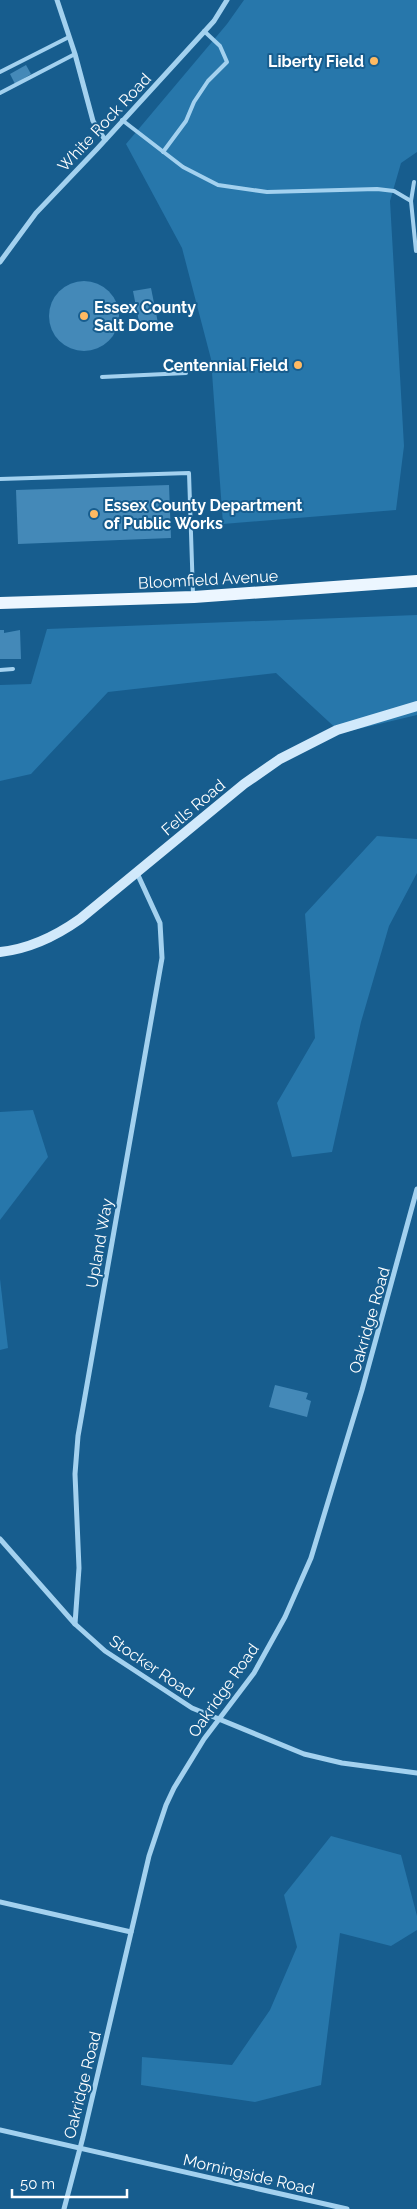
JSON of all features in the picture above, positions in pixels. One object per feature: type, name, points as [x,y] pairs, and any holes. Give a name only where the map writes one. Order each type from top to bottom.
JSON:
[{"type":"main road","name":"Bloomfield Avenue","points":[[0,603],[194,597],[417,581]]},
{"type":"street","points":[[57,0],[75,54],[93,122],[105,140]]},
{"type":"street","name":"White Rock Road","points":[[0,262],[36,213],[204,31],[227,0]]},
{"type":"street","name":"Fells Road","points":[[0,952],[36,943],[67,928],[137,873],[244,784],[280,759],[337,730],[417,706]]},
{"type":"street","name":"Upland Way","points":[[74,1624],[79,1568],[75,1474],[78,1436],[162,958],[163,944],[160,922],[137,873]]},
{"type":"street","name":"Oakridge Road","points":[[64,2209],[149,1856],[166,1805],[204,1739],[254,1673],[270,1645],[311,1558],[362,1390],[417,1189]]},
{"type":"street","name":"Stocker Road","points":[[0,1539],[74,1624],[105,1651],[192,1708],[304,1754],[342,1763],[417,1774]]},
{"type":"street","points":[[0,1902],[131,1932]]},
{"type":"street","name":"Morningside Road","points":[[0,2130],[347,2209]]},
{"type":"lane","points":[[163,152],[186,121],[194,102],[208,81],[227,62],[220,46],[204,31]]},
{"type":"lane","points":[[0,72],[69,37]]},
{"type":"lane","points":[[0,93],[75,54]]},
{"type":"lane","points":[[122,120],[183,167],[218,185],[267,192],[377,189],[394,191],[411,201]]},
{"type":"lane","points":[[414,182],[411,201],[416,251]]},
{"type":"lane","points":[[102,377],[186,373]]},
{"type":"lane","points":[[0,479],[189,473],[194,597]]},
{"type":"lane","points":[[0,670],[13,669]]},
{"type":"shaded area","points":[[244,0],[417,0],[417,152],[401,163],[390,201],[404,446],[396,510],[223,524],[211,359],[182,248],[126,144],[227,24]]},
{"type":"shaded area","points":[[417,615],[417,715],[341,733],[276,673],[108,692],[31,774],[0,781],[0,685],[31,684],[47,629]]},
{"type":"shaded area","points":[[377,836],[417,839],[417,873],[389,926],[361,1022],[332,1152],[292,1157],[277,1103],[315,1038],[305,914]]},
{"type":"shaded area","points":[[33,1110],[48,1157],[0,1220],[0,1112]]},
{"type":"shaded area","points":[[0,1279],[8,1348],[0,1350]]},
{"type":"shaded area","points":[[331,1836],[401,1855],[417,1916],[417,1930],[391,1946],[340,1933],[321,2085],[255,2102],[141,2085],[142,2057],[232,2065],[270,2010],[297,1947],[284,1895]]},
{"type":"building","points":[[26,65],[31,74],[15,84],[10,74]]},
{"type":"building","name":"Essex County Salt Dome","points":[[84,281],[97,284],[109,291],[116,303],[119,316],[116,329],[109,341],[97,348],[84,351],[71,348],[59,341],[52,329],[49,316],[52,303],[59,291],[71,284]]},
{"type":"building","points":[[151,288],[159,328],[141,332],[133,291]]},
{"type":"building","name":"Essex County Department of Public Works","points":[[169,485],[171,538],[18,544],[16,490]]},
{"type":"building","points":[[0,630],[4,630],[4,633],[20,630],[21,659],[0,659]]},
{"type":"building","points":[[275,1385],[308,1393],[306,1399],[311,1401],[307,1417],[269,1407]]},
{"type":"place","name":"Liberty Field","points":[[374,61]]},
{"type":"place","name":"Essex County Salt Dome","points":[[84,316]]},
{"type":"place","name":"Centennial Field","points":[[298,365]]},
{"type":"place","name":"Essex County Department of Public Works","points":[[94,514]]}]
